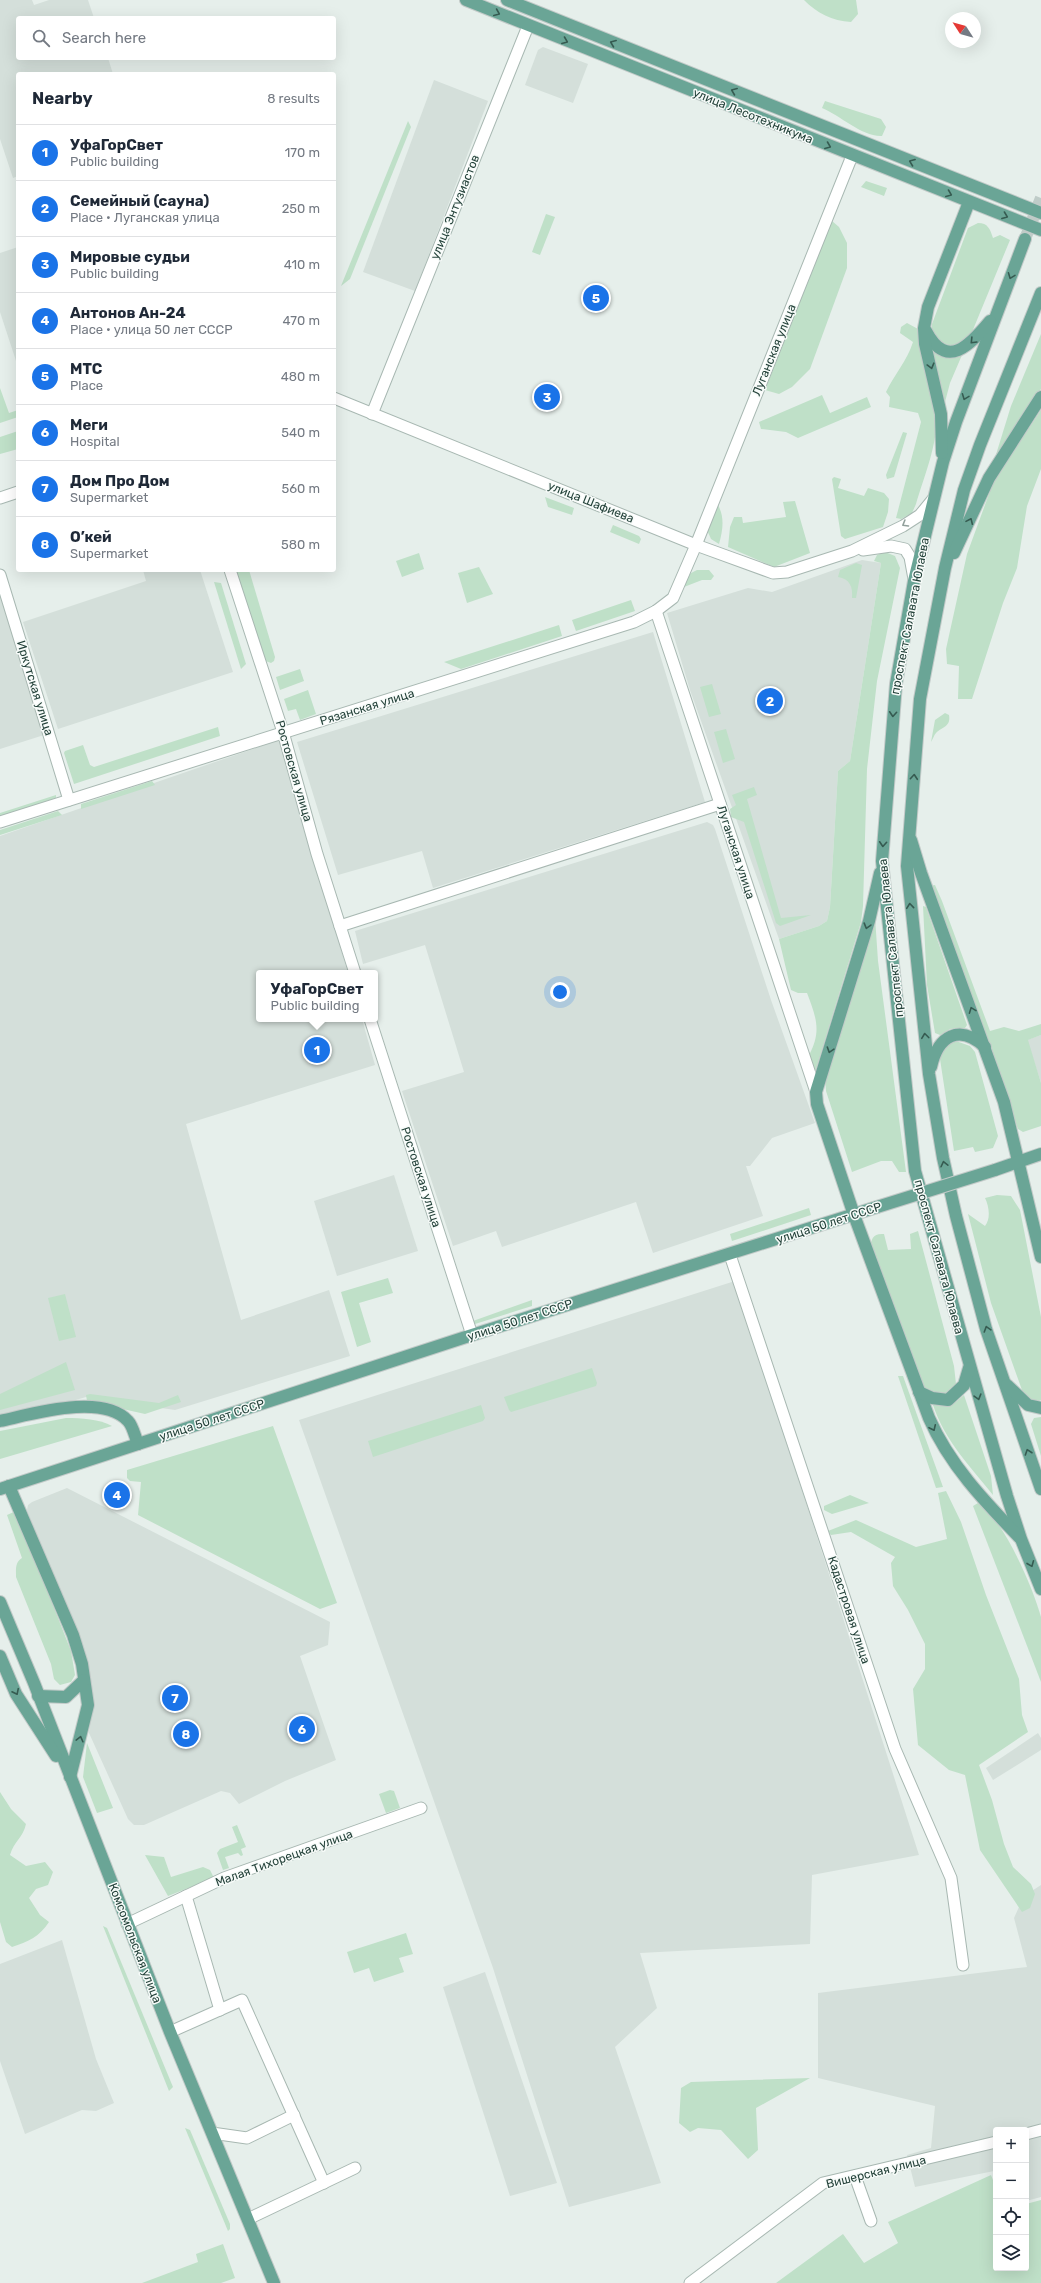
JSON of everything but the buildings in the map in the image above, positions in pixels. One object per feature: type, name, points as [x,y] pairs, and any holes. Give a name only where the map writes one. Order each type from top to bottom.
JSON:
[{"type":"main road","name":"улица Лесотехникума","points":[[466,0],[852,156],[1041,230]]},
{"type":"main road","name":"улица Лесотехникума","points":[[507,0],[537,6],[1041,213]]},
{"type":"main road","name":"улица Энтузиастов","points":[[528,26],[537,6]]},
{"type":"main road","points":[[942,462],[941,414],[925,344],[924,328],[928,307],[969,202]]},
{"type":"main road","name":"проспект Салавата Юлаева","points":[[1026,239],[942,462],[914,580],[896,684],[882,861],[915,1171],[969,1368],[1021,1539],[1041,1589]]},
{"type":"main road","name":"проспект Салавата Юлаева","points":[[1041,293],[964,490],[945,568],[920,699],[906,866],[929,1074],[943,1158],[956,1216],[986,1329],[1041,1489]]},
{"type":"main road","points":[[924,328],[932,342],[940,349],[949,352],[957,351],[966,348],[998,311]]},
{"type":"main road","points":[[945,568],[965,532],[989,478],[1041,397]]},
{"type":"main road","points":[[909,833],[921,873],[1004,1102],[1020,1162],[1041,1257]]},
{"type":"main road","points":[[882,861],[869,921],[816,1092],[819,1110],[854,1215],[919,1392],[939,1441],[990,1507],[1021,1539]]},
{"type":"main road","points":[[929,1074],[937,1050],[947,1038],[954,1035],[963,1034],[977,1040],[985,1047]]},
{"type":"main road","name":"улица 50 лет СССР","points":[[5,1487],[472,1335],[730,1255],[1041,1154]]},
{"type":"main road","points":[[919,1392],[932,1398],[948,1400],[964,1385],[969,1368]]},
{"type":"main road","points":[[1004,1382],[1028,1405],[1041,1408]]},
{"type":"main road","points":[[0,1421],[70,1407],[98,1408],[119,1414],[129,1422],[138,1444]]},
{"type":"main road","points":[[5,1487],[73,1635],[82,1664],[88,1705],[70,1777]]},
{"type":"main road","name":"Комсомольская улица","points":[[0,1602],[34,1683],[170,2032],[274,2283]]},
{"type":"main road","points":[[0,1656],[16,1694],[70,1777]]},
{"type":"main road","points":[[38,1696],[66,1697],[84,1680]]},
{"type":"street","name":"улица Энтузиастов","points":[[372,414],[528,26]]},
{"type":"street","name":"Луганская улица","points":[[696,545],[852,156]]},
{"type":"street","name":"улица Шафиева","points":[[336,399],[696,545],[773,573],[787,572],[852,551],[903,526],[920,515],[934,498]]},
{"type":"street","points":[[0,498],[16,493]]},
{"type":"street","name":"Рязанская улица","points":[[0,822],[634,622],[656,611],[673,598],[696,545]]},
{"type":"street","name":"улица Шафиева","points":[[852,551],[886,546],[898,546],[905,549],[910,557],[914,580]]},
{"type":"street","name":"Ростовская улица","points":[[231,572],[283,732],[354,970]]},
{"type":"street","name":"Иркутская улица","points":[[0,575],[69,800]]},
{"type":"street","name":"Луганская улица","points":[[656,611],[816,1092]]},
{"type":"street","points":[[340,926],[720,804]]},
{"type":"street","name":"Ростовская улица","points":[[371,1022],[472,1335]]},
{"type":"street","name":"Кадастровая улица","points":[[730,1255],[895,1749],[951,1878],[963,1965]]},
{"type":"street","name":"Малая Тихорецкая улица","points":[[127,1924],[224,1878],[421,1808]]},
{"type":"street","points":[[186,1896],[220,2010]]},
{"type":"street","points":[[170,2032],[242,2000],[324,2183]]},
{"type":"street","points":[[212,2133],[246,2138],[294,2115]]},
{"type":"street","points":[[1029,2133],[1041,2130]]},
{"type":"street","name":"Вишерская улица","points":[[690,2283],[823,2183],[993,2143]]},
{"type":"street","points":[[248,2218],[355,2168]]},
{"type":"street","points":[[854,2176],[871,2221]]},
{"type":"shaded area","points":[[0,0],[32,0],[34,5],[49,0],[88,0],[93,16],[16,16],[16,60],[109,60],[112,72],[16,72],[16,177],[13,178],[0,139]]},
{"type":"shaded area","points":[[543,47],[588,64],[573,103],[525,85],[538,50]]},
{"type":"shaded area","points":[[434,80],[488,101],[415,291],[363,272]]},
{"type":"shaded area","points":[[16,248],[16,361],[0,312],[0,253]]},
{"type":"shaded area","points":[[862,560],[881,563],[850,761],[838,771],[830,907],[827,921],[819,926],[779,939],[690,690],[667,613],[748,588],[772,592]]},
{"type":"shaded area","points":[[144,572],[201,572],[233,672],[58,729],[23,622],[146,581]]},
{"type":"shaded area","points":[[0,592],[44,735],[0,749]]},
{"type":"shaded area","points":[[653,632],[705,802],[433,888],[422,851],[338,875],[297,742]]},
{"type":"shaded area","points":[[279,740],[347,970],[256,970],[256,1022],[363,1022],[375,1065],[186,1124],[241,1320],[329,1290],[350,1356],[175,1410],[86,1397],[38,1411],[0,1418],[0,836]]},
{"type":"shaded area","points":[[707,822],[713,825],[715,829],[771,1000],[815,1123],[772,1138],[750,1166],[746,1166],[763,1216],[653,1253],[636,1202],[502,1247],[496,1231],[453,1246],[402,1091],[464,1072],[425,945],[363,964],[355,931]]},
{"type":"shaded area","points":[[1041,1035],[1041,1083],[1027,1040]]},
{"type":"shaded area","points":[[394,1175],[418,1251],[337,1276],[314,1201]]},
{"type":"shaded area","points":[[735,1281],[919,1855],[812,1875],[810,1944],[640,1953],[657,2008],[615,2047],[661,2183],[569,2207],[493,1968],[299,1420]]},
{"type":"shaded area","points":[[67,1488],[330,1622],[328,1645],[300,1656],[336,1760],[285,1781],[239,1804],[230,1793],[221,1791],[144,1825],[134,1825],[128,1819],[89,1733],[93,1693],[86,1663],[27,1510],[28,1505],[32,1502]]},
{"type":"shaded area","points":[[1038,1733],[1041,1738],[1041,1750],[993,1780],[986,1768]]},
{"type":"shaded area","points":[[1041,1885],[1041,2197],[1029,2200],[1029,2127],[993,2127],[993,2171],[915,2187],[907,2155],[931,2148],[935,2106],[818,2078],[818,1993],[1027,1967],[1014,1918],[1024,1896]]},
{"type":"shaded area","points":[[62,1940],[96,2059],[114,2103],[96,2111],[82,2110],[25,2134],[0,2061],[0,1964]]},
{"type":"shaded area","points":[[485,1972],[557,2183],[510,2196],[443,1987]]},
{"type":"green space","points":[[804,0],[856,0],[858,14],[851,22],[837,20],[825,16]]},
{"type":"green space","points":[[825,101],[881,119],[886,127],[882,136],[867,133],[822,108]]},
{"type":"green space","points":[[408,121],[411,127],[350,279],[341,286]]},
{"type":"green space","points":[[866,181],[887,188],[884,196],[861,187]]},
{"type":"green space","points":[[546,214],[555,217],[540,255],[532,252]]},
{"type":"green space","points":[[832,221],[839,227],[847,243],[847,268],[810,369],[792,387],[779,394],[765,390]]},
{"type":"green space","points":[[978,223],[984,224],[988,227],[993,238],[1000,235],[1010,240],[970,337],[964,344],[947,346],[936,340],[932,333],[932,324],[968,228]]},
{"type":"green space","points":[[907,323],[918,329],[921,351],[935,407],[936,428],[935,439],[916,504],[912,513],[901,519],[896,518],[921,422],[918,413],[889,407],[890,397],[886,392],[913,342],[900,333],[901,327]]},
{"type":"green space","points":[[1041,334],[1041,389],[994,461],[1011,406]]},
{"type":"green space","points":[[932,350],[943,357],[962,355],[950,383],[945,402]]},
{"type":"green space","points":[[0,388],[9,413],[16,411],[16,418],[0,423]]},
{"type":"green space","points":[[822,395],[830,413],[867,397],[871,407],[798,438],[786,432],[761,429],[759,422]]},
{"type":"green space","points":[[1041,410],[1041,469],[1027,506],[1017,568],[1003,603],[972,699],[958,699],[959,666],[947,664],[946,649],[967,554],[993,483]]},
{"type":"green space","points":[[16,432],[16,450],[0,454],[0,437]]},
{"type":"green space","points":[[903,432],[907,433],[894,477],[887,479],[886,475]]},
{"type":"green space","points":[[834,477],[841,479],[838,488],[864,496],[868,488],[884,493],[889,499],[888,512],[883,527],[845,539],[841,536],[832,479]]},
{"type":"green space","points":[[545,497],[574,508],[572,515],[548,507]]},
{"type":"green space","points":[[795,501],[810,553],[774,567],[728,547],[730,527],[734,517],[742,517],[743,523],[786,517],[783,502]]},
{"type":"green space","points":[[717,503],[720,508],[722,518],[722,533],[719,544],[711,539],[707,530]]},
{"type":"green space","points":[[613,525],[639,536],[641,539],[639,544],[610,532]]},
{"type":"green space","points":[[885,552],[895,556],[900,568],[877,681],[867,769],[863,906],[861,922],[814,1076],[809,1055],[813,1046],[816,1031],[813,1009],[807,993],[798,993],[791,990],[779,939],[819,926],[827,921],[830,907],[838,771],[850,761],[881,563],[874,561],[877,555]]},
{"type":"green space","points":[[419,553],[424,569],[402,577],[396,561]]},
{"type":"green space","points":[[856,563],[862,565],[856,598],[852,598],[850,584],[838,577],[840,570]]},
{"type":"green space","points":[[479,567],[493,594],[467,603],[458,573]]},
{"type":"green space","points":[[697,570],[709,570],[714,576],[711,580],[702,580],[684,587],[683,584],[691,573]]},
{"type":"green space","points":[[236,572],[250,572],[275,657],[274,661],[271,663],[263,660]]},
{"type":"green space","points":[[214,582],[221,583],[246,664],[241,669]]},
{"type":"green space","points":[[631,600],[635,611],[576,631],[572,620]]},
{"type":"green space","points":[[559,625],[562,636],[461,669],[444,662]]},
{"type":"green space","points":[[300,669],[304,681],[280,690],[276,677]]},
{"type":"green space","points":[[712,684],[721,714],[709,717],[700,687]]},
{"type":"green space","points":[[308,690],[316,714],[300,720],[296,709],[288,711],[284,699]]},
{"type":"green space","points":[[945,713],[949,715],[949,722],[936,733],[931,742],[935,720]]},
{"type":"green space","points":[[218,727],[220,736],[74,784],[64,753],[65,751],[83,745],[90,765],[94,767]]},
{"type":"green space","points":[[726,729],[735,759],[723,763],[714,732]]},
{"type":"green space","points":[[152,781],[155,785],[81,809],[81,804]]},
{"type":"green space","points":[[754,787],[757,795],[747,799],[781,918],[811,915],[780,926],[776,923],[744,822],[731,817],[730,809],[736,805],[732,795]]},
{"type":"green space","points":[[56,795],[56,798],[0,817],[0,813]]},
{"type":"green space","points":[[58,811],[62,815],[0,835],[0,830]]},
{"type":"green space","points":[[935,885],[990,1031],[1004,1027],[1019,1031],[1041,1024],[1041,1035],[1028,1040],[1041,1083],[1041,1126],[1023,1132],[1018,1129],[929,886]]},
{"type":"green space","points":[[923,906],[926,907],[967,1025],[965,1028],[950,1029],[940,1035],[935,1033],[927,985]]},
{"type":"green space","points":[[875,917],[878,961],[906,1172],[899,1172],[892,1161],[881,1161],[852,1172],[826,1091],[825,1076]]},
{"type":"green space","points":[[956,1041],[970,1046],[975,1052],[998,1136],[993,1148],[975,1152],[973,1147],[954,1151],[940,1059],[946,1048]]},
{"type":"green space","points":[[997,1195],[1011,1196],[1020,1210],[1041,1317],[1041,1400],[1038,1401],[1031,1399],[1023,1393],[991,1303],[968,1214],[985,1226],[988,1220],[989,1212],[985,1198]]},
{"type":"green space","points":[[809,1208],[811,1215],[732,1241],[730,1234]]},
{"type":"green space","points":[[918,1231],[954,1366],[956,1384],[946,1393],[936,1395],[921,1387],[870,1249],[873,1237],[884,1234],[888,1250],[911,1249],[910,1234]]},
{"type":"green space","points":[[388,1278],[393,1293],[359,1303],[371,1342],[357,1347],[341,1292]]},
{"type":"green space","points":[[65,1294],[76,1337],[59,1341],[48,1298]]},
{"type":"green space","points":[[532,1300],[532,1306],[475,1324],[473,1321]]},
{"type":"green space","points":[[66,1362],[75,1390],[0,1410],[0,1394]]},
{"type":"green space","points":[[592,1368],[597,1383],[596,1386],[511,1412],[509,1410],[504,1397]]},
{"type":"green space","points":[[898,1376],[903,1376],[943,1487],[936,1488]]},
{"type":"green space","points":[[90,1394],[159,1403],[178,1395],[181,1402],[145,1414],[87,1401],[86,1395]]},
{"type":"green space","points":[[964,1395],[991,1476],[993,1495],[951,1442],[933,1405],[948,1405],[957,1401]]},
{"type":"green space","points":[[481,1405],[485,1418],[483,1421],[373,1457],[368,1441]]},
{"type":"green space","points":[[1041,1417],[1041,1456],[1031,1424],[1034,1418]]},
{"type":"green space","points":[[66,1418],[96,1420],[112,1426],[0,1459],[0,1431]]},
{"type":"green space","points":[[273,1426],[337,1603],[320,1609],[138,1515],[141,1482],[130,1481],[127,1478],[127,1470]]},
{"type":"green space","points":[[946,1491],[961,1522],[986,1595],[1019,1679],[1022,1715],[1028,1732],[979,1765],[992,1800],[1004,1844],[1013,1867],[1031,1884],[1035,1894],[1030,1908],[1022,1912],[980,1850],[965,1775],[949,1770],[918,1745],[913,1689],[925,1669],[925,1644],[908,1610],[893,1586],[891,1563],[895,1557],[851,1532],[831,1535],[828,1531],[856,1520],[916,1547],[947,1539],[938,1493]]},
{"type":"green space","points":[[850,1495],[869,1503],[832,1514],[824,1510],[824,1506]]},
{"type":"green space","points":[[978,1503],[988,1511],[998,1523],[1007,1538],[1024,1572],[1037,1604],[1041,1617],[1041,1682],[973,1506]]},
{"type":"green space","points":[[16,1511],[71,1651],[75,1675],[71,1682],[60,1685],[54,1679],[51,1664],[16,1577],[17,1564],[22,1558],[7,1515]]},
{"type":"green space","points":[[87,1743],[113,1808],[97,1813],[83,1777]]},
{"type":"green space","points":[[390,1790],[394,1791],[400,1808],[386,1813],[379,1794]]},
{"type":"green space","points":[[0,1792],[11,1809],[26,1824],[23,1833],[10,1855],[26,1866],[45,1862],[53,1872],[48,1885],[36,1889],[29,1898],[40,1915],[49,1922],[41,1932],[33,1938],[12,1947],[6,1942],[0,1922]]},
{"type":"green space","points":[[237,1825],[246,1847],[241,1849],[243,1855],[241,1856],[238,1853],[225,1857],[229,1868],[223,1870],[217,1853],[220,1849],[238,1842],[232,1827]]},
{"type":"green space","points":[[145,1855],[164,1857],[171,1877],[203,1867],[210,1870],[214,1878],[168,1896]]},
{"type":"green space","points":[[103,1926],[107,1928],[173,2087],[169,2091]]},
{"type":"green space","points":[[406,1933],[413,1954],[399,1958],[404,1972],[374,1982],[369,1968],[354,1973],[347,1952]]},
{"type":"green space","points":[[810,2078],[756,2108],[758,2150],[748,2159],[721,2130],[698,2128],[690,2132],[679,2123],[681,2088],[691,2082]]},
{"type":"green space","points":[[185,2128],[190,2130],[230,2224],[230,2229],[228,2231]]},
{"type":"green space","points":[[991,2175],[993,2180],[993,2271],[1029,2271],[1029,2203],[1041,2200],[1041,2283],[776,2283],[843,2234],[864,2263],[898,2243],[888,2222]]},
{"type":"green space","points":[[223,2244],[235,2278],[221,2283],[142,2283],[198,2262],[196,2254]]},
{"type":"tunnel","points":[[1025,239],[1041,198]]},
{"type":"place","name":"МТС","points":[[596,298]]},
{"type":"place","name":"Мировые судьи","points":[[547,397]]},
{"type":"place","name":"Семейный (сауна)","points":[[770,701]]},
{"type":"place","name":"УфаГорСвет","points":[[317,1050]]},
{"type":"place","name":"Антонов Ан-24","points":[[117,1495]]},
{"type":"place","name":"Дом Про Дом","points":[[175,1698]]},
{"type":"place","name":"Меги","points":[[302,1729]]},
{"type":"place","name":"О’кей","points":[[186,1734]]}]
